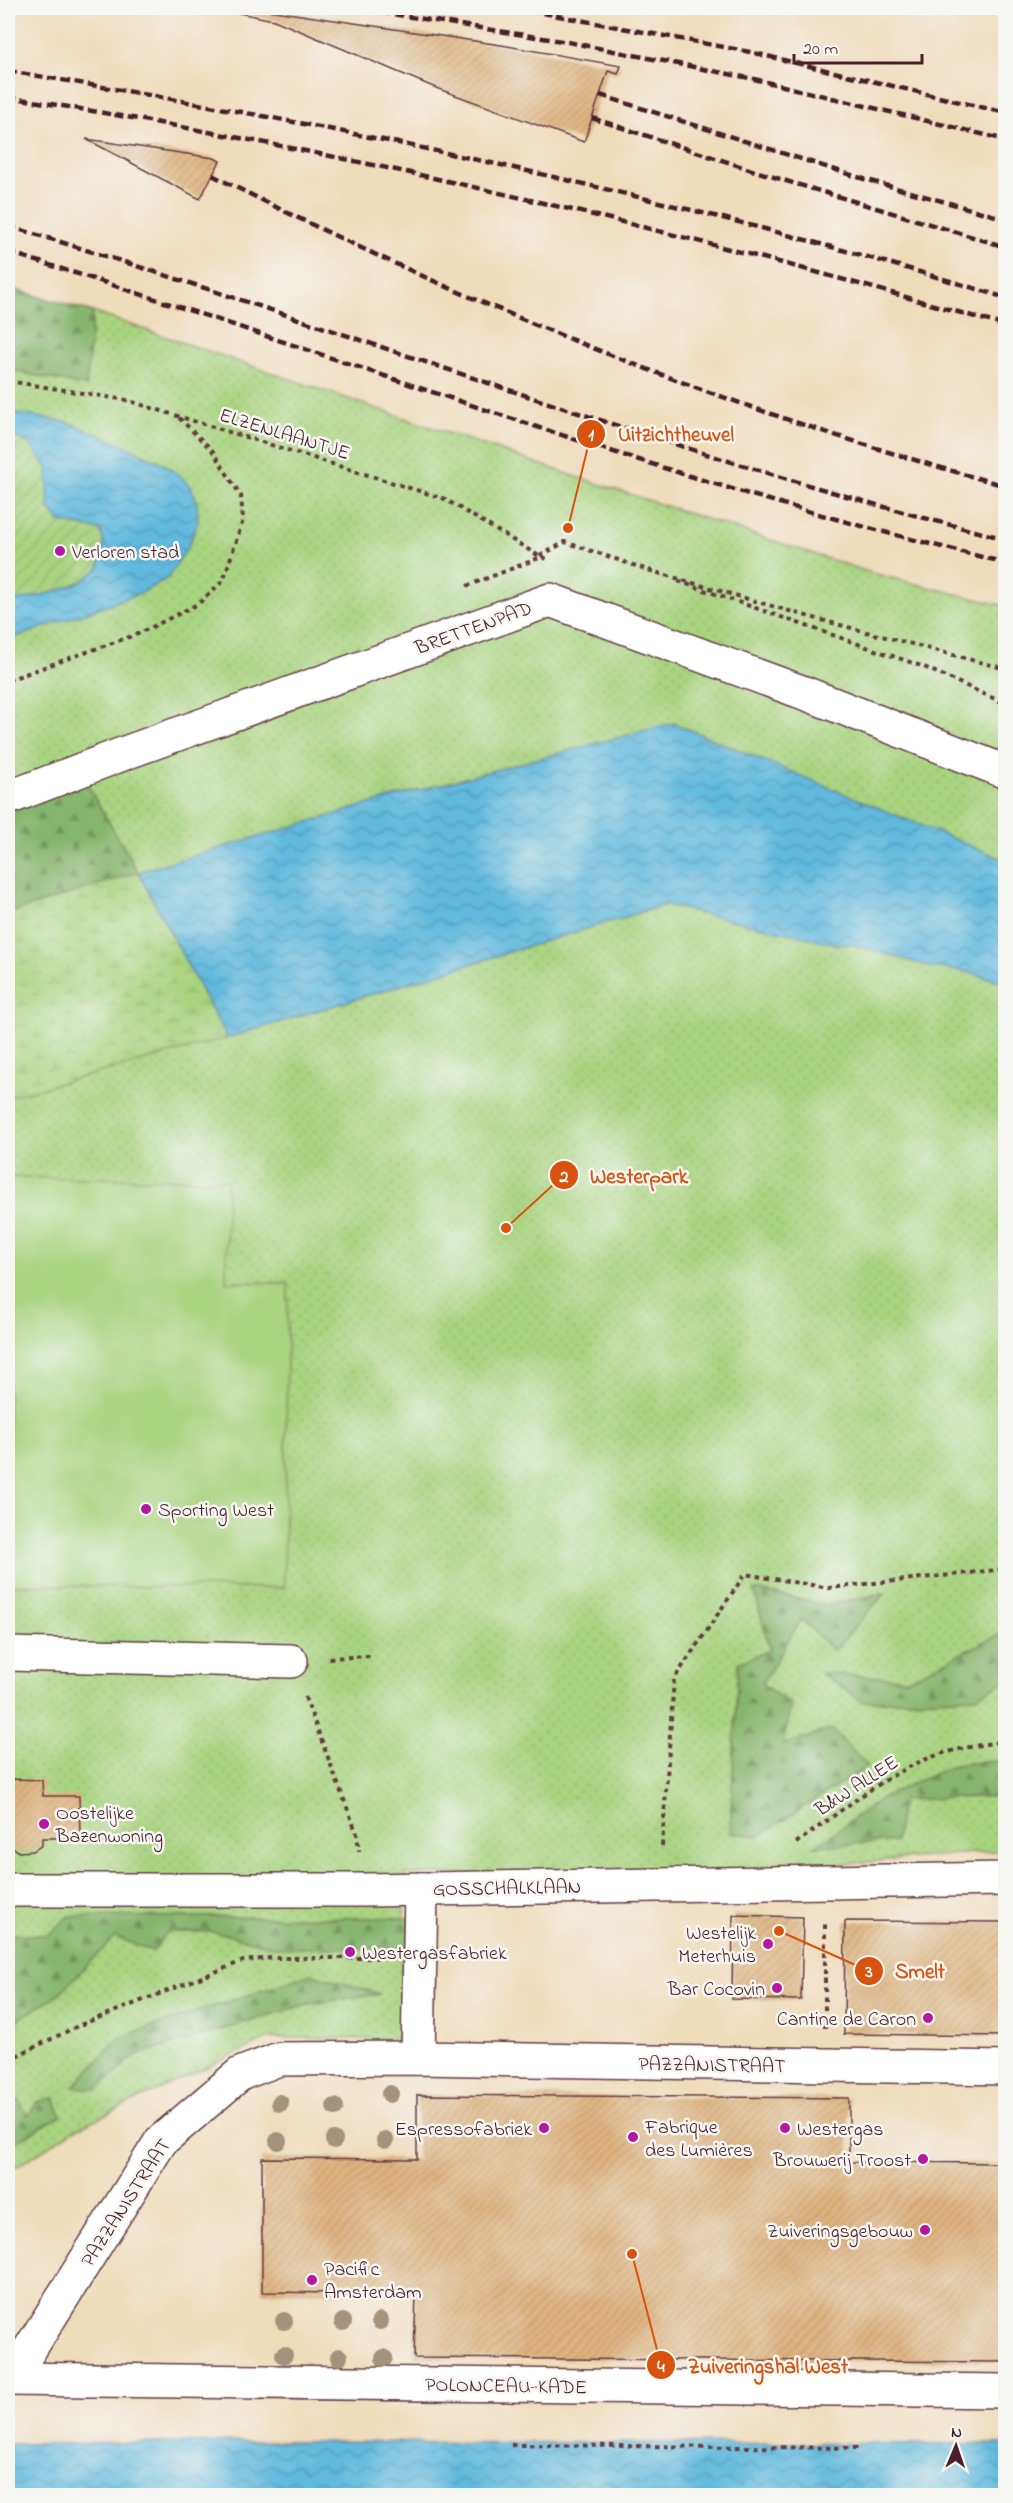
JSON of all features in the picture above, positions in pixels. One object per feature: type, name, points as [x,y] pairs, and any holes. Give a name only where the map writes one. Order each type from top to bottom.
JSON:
[{"type":"street","name":"BRETTENPAD","points":[[8,798],[125,753],[550,600],[807,694],[1005,772]]},
{"type":"street","points":[[8,1654],[291,1661]]},
{"type":"street","name":"GOSSCHALKLAAN","points":[[8,1890],[366,1890],[1005,1879]]},
{"type":"street","points":[[418,2058],[421,1889]]},
{"type":"street","name":"PAZZANISTRAAT","points":[[9,2379],[161,2141],[240,2074],[279,2059],[418,2058],[1005,2068]]},
{"type":"street","name":"POLONCEAU-KADE","points":[[9,2379],[1005,2391]]},
{"type":"path","name":"ELZENLAANTJE","points":[[8,381],[126,400],[445,499],[539,556],[565,542],[648,570]]},
{"type":"path","points":[[8,680],[138,634],[198,604],[223,581],[243,520],[241,496],[212,450],[176,416]]},
{"type":"path","points":[[648,570],[810,617],[1005,669]]},
{"type":"path","points":[[648,570],[924,667],[1005,704]]},
{"type":"path","points":[[659,1885],[674,1679],[745,1574],[829,1588],[1005,1569]]},
{"type":"path","points":[[366,1890],[357,1834],[291,1661],[372,1656]]},
{"type":"path","name":"B&W ALLEE","points":[[793,1845],[898,1773],[929,1758],[972,1746],[1005,1741]]},
{"type":"path","points":[[825,1882],[825,2066]]},
{"type":"path","points":[[8,2060],[80,2025],[243,1961],[271,1958],[418,1958]]},
{"type":"path","points":[[511,2445],[858,2448]]},
{"type":"green space","points":[[8,288],[93,312],[583,479],[872,573],[1005,606],[1006,1850],[717,1875],[405,1874],[400,2039],[269,2038],[77,2128],[8,2172]]},
{"type":"green space","points":[[8,288],[93,312],[86,386],[8,370]]},
{"type":"green space","points":[[8,424],[37,429],[130,563],[8,620]]},
{"type":"green space","points":[[86,783],[138,872],[8,914],[8,812]]},
{"type":"green space","points":[[138,872],[227,1038],[8,1097],[8,914]]},
{"type":"green space","points":[[8,1177],[227,1180],[226,1282],[288,1283],[284,1588],[8,1585]]},
{"type":"green space","points":[[754,1590],[827,1605],[885,1593],[834,1651],[801,1619],[762,1684],[791,1704],[783,1745],[832,1729],[868,1766],[759,1836],[730,1833],[738,1663],[770,1650]]},
{"type":"green space","points":[[1005,1632],[1005,1681],[976,1697],[863,1702],[821,1673],[909,1679]]},
{"type":"green space","points":[[1005,1760],[1005,1796],[902,1800],[896,1841],[815,1846],[885,1796],[954,1765]]},
{"type":"green space","points":[[69,1916],[411,1918],[412,1948],[281,1948],[214,1932],[167,1932],[153,1951],[115,1937],[59,1994],[8,2026],[8,1934],[48,1935]]},
{"type":"green space","points":[[312,1974],[380,1994],[308,2004],[136,2055],[97,2089],[73,2087],[121,2037]]},
{"type":"green space","points":[[54,2098],[61,2116],[8,2146],[8,2106],[19,2100],[28,2116],[37,2102]]},
{"type":"water","points":[[8,412],[67,422],[119,443],[162,463],[179,474],[191,488],[197,501],[198,521],[189,545],[168,578],[141,593],[8,640],[8,603],[50,593],[81,582],[99,568],[104,543],[100,530],[60,522],[49,509],[47,467],[29,443],[8,434]]},
{"type":"water","points":[[673,723],[1005,860],[1005,983],[968,972],[931,967],[851,944],[836,944],[665,905],[227,1038],[138,872],[397,796]]},
{"type":"water","points":[[263,2442],[1005,2444],[1005,2495],[8,2495],[8,2444]]},
{"type":"building","points":[[228,8],[254,8],[501,45],[621,66],[618,74],[608,71],[584,142],[436,88],[274,20],[228,11]]},
{"type":"building","points":[[86,139],[214,158],[220,161],[200,199]]},
{"type":"building","name":"Oostelijke Bazenwoning","points":[[11,1779],[42,1780],[43,1796],[79,1796],[80,1838],[42,1838],[42,1845],[33,1851],[19,1852],[10,1845],[8,1796],[11,1796]]},
{"type":"building","points":[[733,1915],[803,1917],[801,2000],[732,1999]]},
{"type":"building","points":[[845,1921],[1005,1922],[1005,2036],[844,2034]]},
{"type":"building","points":[[417,2095],[849,2098],[849,2162],[1002,2163],[1002,2099],[1005,2099],[1005,2362],[414,2358],[416,2294],[262,2292],[262,2158],[417,2159]]},
{"type":"railway","points":[[354,8],[568,42],[754,79],[1006,140]]},
{"type":"railway","points":[[516,8],[750,52],[1006,113]]},
{"type":"railway","points":[[994,8],[1006,10]]},
{"type":"railway","points":[[8,71],[260,115],[511,167],[760,228],[1006,298]]},
{"type":"railway","points":[[600,95],[864,179],[1006,219]]},
{"type":"railway","points":[[8,97],[260,142],[510,195],[759,257],[1006,326]]},
{"type":"railway","points":[[592,118],[783,180],[1006,247]]},
{"type":"railway","points":[[212,175],[405,268],[601,351],[800,424],[1006,486]]},
{"type":"railway","points":[[8,226],[257,305],[754,469],[879,506],[1006,539]]},
{"type":"railway","points":[[8,252],[658,466],[815,513],[1006,563]]},
{"type":"place","name":"Uitzichtheuvel","points":[[568,528]]},
{"type":"place","name":"Verloren stad","points":[[60,551]]},
{"type":"place","name":"Westerpark","points":[[506,1228]]},
{"type":"place","name":"Sporting West","points":[[146,1509]]},
{"type":"place","name":"Oostelijke Bazenwoning","points":[[44,1824]]},
{"type":"place","name":"Smelt","points":[[779,1931]]},
{"type":"place","name":"Westelijk Meterhuis","points":[[768,1944]]},
{"type":"place","name":"Westergasfabriek","points":[[350,1952]]},
{"type":"place","name":"Bar Cocovin","points":[[777,1988]]},
{"type":"place","name":"Cantine de Caron","points":[[928,2018]]},
{"type":"place","name":"Espressofabriek","points":[[544,2128]]},
{"type":"place","name":"Westergas","points":[[785,2128]]},
{"type":"place","name":"Fabrique des Lumières","points":[[633,2137]]},
{"type":"place","name":"Brouwerij Troost","points":[[923,2159]]},
{"type":"place","name":"Zuiveringsgebouw","points":[[925,2230]]},
{"type":"place","name":"Zuiveringshal West","points":[[632,2254]]},
{"type":"place","name":"Pacific Amsterdam","points":[[312,2280]]}]
